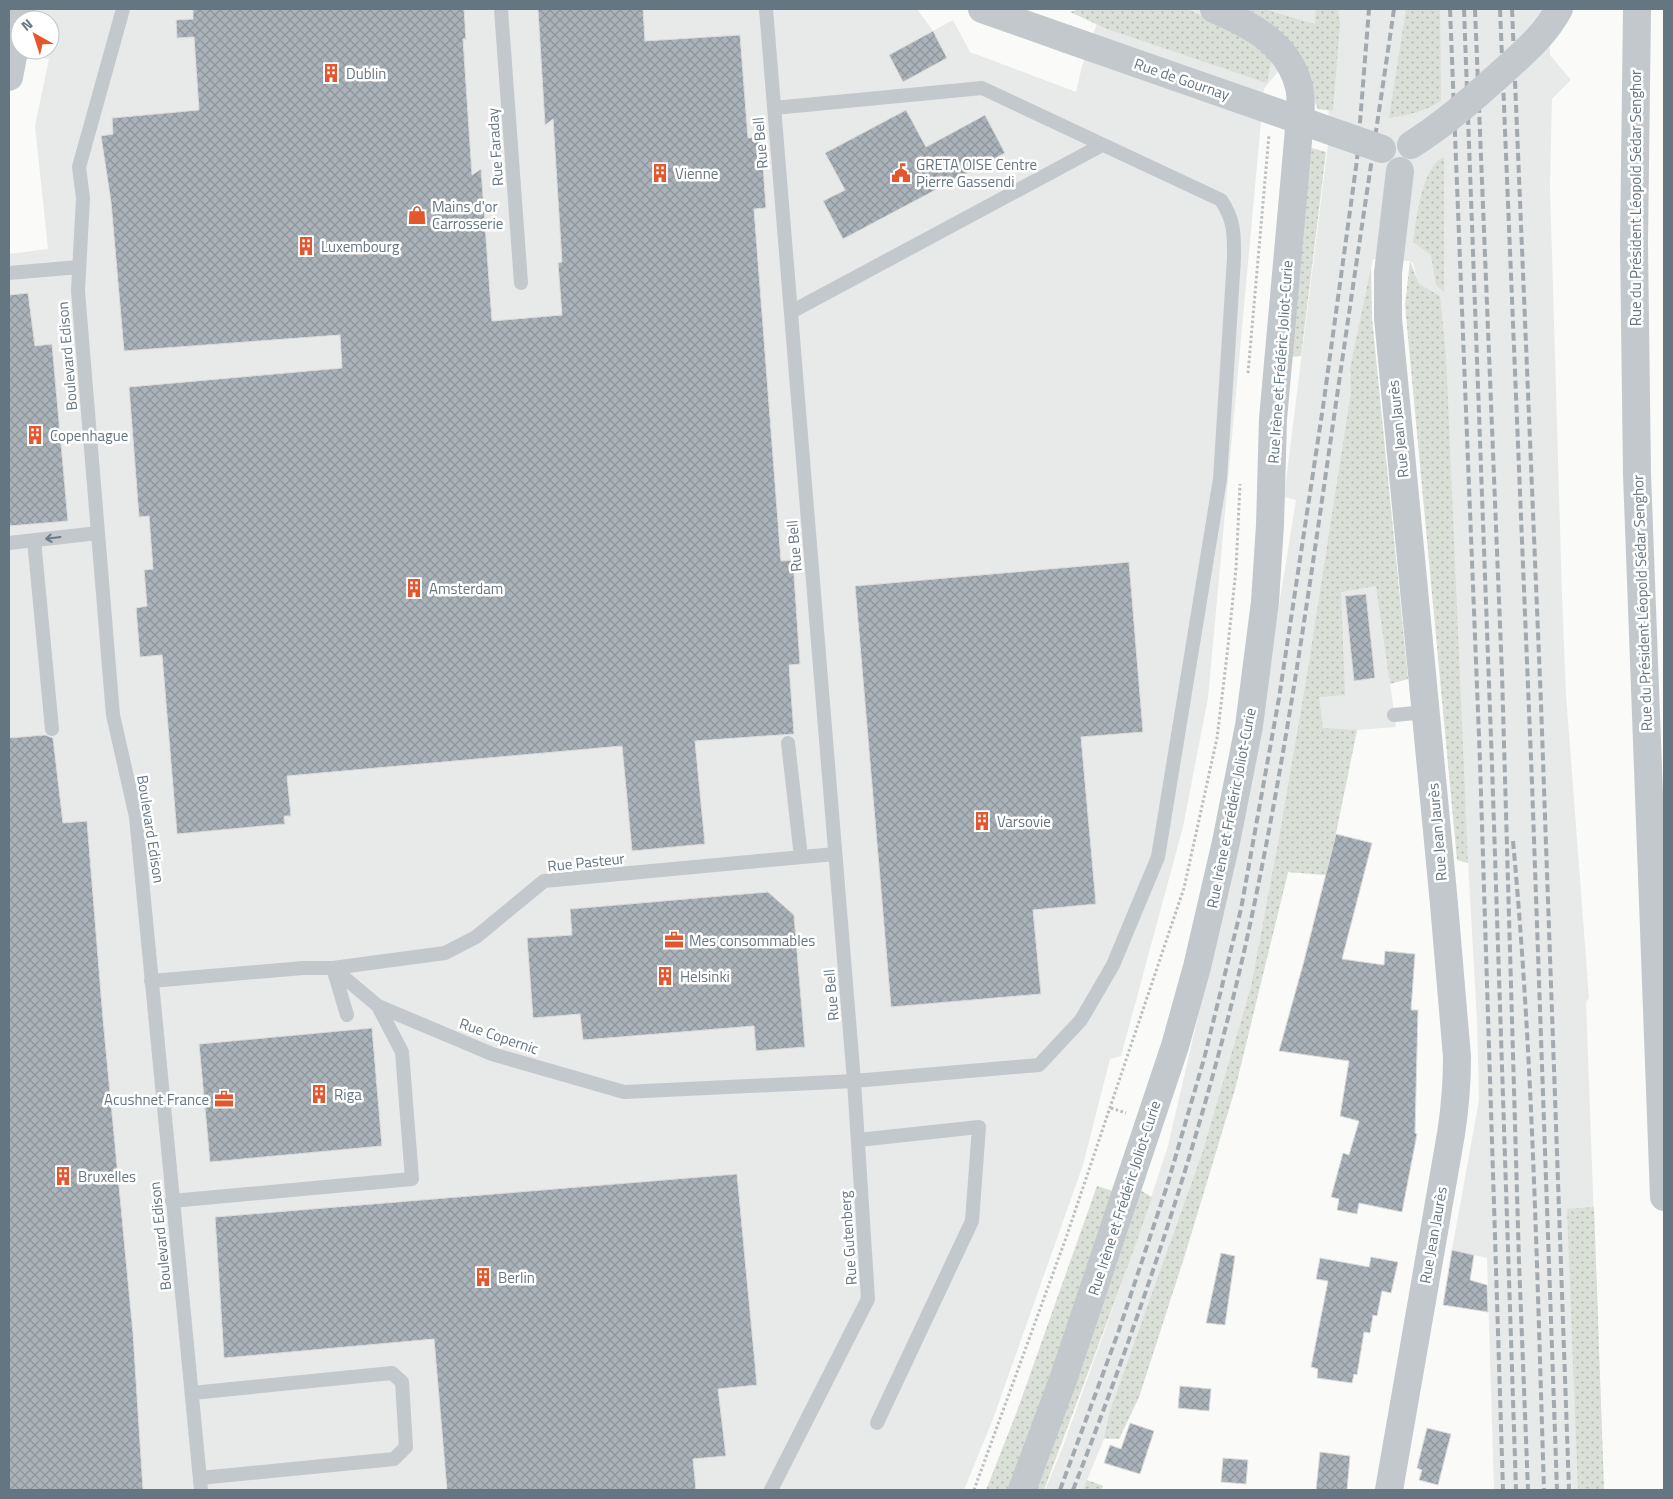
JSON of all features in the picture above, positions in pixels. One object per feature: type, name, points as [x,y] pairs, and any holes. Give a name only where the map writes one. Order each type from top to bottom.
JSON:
[{"type":"street","points":[[9,77],[22,9]]},
{"type":"street","name":"Rue de Gournay","points":[[982,9],[1382,150]]},
{"type":"street","name":"Rue Irène et Frédéric Joliot-Curie","points":[[1022,1490],[1071,1358],[1175,1046],[1197,967],[1226,842],[1249,726],[1265,602],[1270,525],[1272,419],[1300,99],[1299,87],[1294,75],[1284,55],[1277,47],[1258,31],[1214,9]]},
{"type":"street","points":[[1411,145],[1453,116],[1525,52],[1550,26],[1559,9]]},
{"type":"street","name":"Rue du Président Léopold Sédar Senghor","points":[[1637,9],[1634,243],[1637,474],[1664,1197]]},
{"type":"street","points":[[1395,138],[1404,139],[1411,145],[1414,154],[1412,163],[1406,169],[1394,171],[1384,164],[1381,158],[1382,150],[1387,142],[1395,138]]},
{"type":"street","name":"Rue Jean Jaurès","points":[[1389,1490],[1447,1159],[1456,1092],[1457,1057],[1388,318],[1388,273],[1400,171]]},
{"type":"lane","name":"Boulevard Edison","points":[[124,9],[79,167],[83,198],[78,291],[113,715],[136,817],[201,1484]]},
{"type":"lane","name":"Rue Faraday","points":[[501,9],[521,283]]},
{"type":"lane","name":"Rue Bell","points":[[766,9],[854,1081]]},
{"type":"lane","name":"Rue Copernic","points":[[333,968],[378,1006],[492,1054],[624,1092],[854,1081],[1040,1065],[1081,1020],[1113,965],[1158,857],[1220,479],[1233,268],[1234,228],[1229,212],[1221,200],[982,88],[774,108]]},
{"type":"lane","points":[[790,312],[1102,145]]},
{"type":"lane","points":[[9,273],[79,267]]},
{"type":"lane","points":[[9,543],[98,533]]},
{"type":"lane","points":[[34,540],[52,729]]},
{"type":"lane","points":[[1394,715],[1426,712]]},
{"type":"lane","points":[[788,743],[801,857]]},
{"type":"lane","name":"Rue Pasteur","points":[[333,968],[445,953],[476,937],[544,882],[835,854]]},
{"type":"lane","points":[[151,981],[303,968],[333,968],[348,1015]]},
{"type":"lane","points":[[172,1201],[412,1179],[402,1052],[378,1006]]},
{"type":"lane","name":"Rue Gutenberg","points":[[771,1490],[868,1299],[854,1081]]},
{"type":"lane","points":[[858,1140],[979,1127],[972,1221],[877,1424]]},
{"type":"lane","points":[[192,1393],[392,1373],[402,1382],[406,1447],[394,1459],[201,1484]]},
{"type":"shaded area","points":[[917,9],[933,31],[953,20],[970,52],[1076,92],[1082,66],[1102,9],[1549,9],[1550,55],[1571,80],[1552,99],[1550,186],[1566,694],[1589,998],[1586,1002],[1604,1490],[1494,1490],[1487,1258],[1452,1250],[1479,1100],[1477,1020],[1439,351],[1436,350],[1413,263],[1410,261],[1373,259],[1349,376],[1351,377],[1396,727],[1357,730],[1326,875],[1288,872],[1235,1089],[1185,1255],[1139,1397],[1119,1439],[1104,1439],[1087,1480],[1103,1486],[1101,1490],[1045,1490],[1062,1449],[1131,1258],[1168,1146],[1246,810],[1296,500],[1284,497],[1328,145],[1330,24],[1316,24],[1264,89],[1208,698],[1183,827],[1121,1056],[1110,1059],[1083,1165],[993,1419],[964,1490],[9,1490],[9,254],[48,249],[35,126],[49,60],[60,60],[60,10],[34,10]]},
{"type":"shaded area","points":[[1080,9],[1188,9],[1225,27],[1272,57],[1267,83],[1107,29],[1070,12]]},
{"type":"shaded area","points":[[1241,9],[1263,9],[1315,24],[1316,9],[1338,9],[1340,24],[1333,111],[1318,109],[1296,56],[1281,32]]},
{"type":"shaded area","points":[[1406,9],[1440,9],[1441,101],[1416,112],[1389,118]]},
{"type":"shaded area","points":[[1308,147],[1326,152],[1301,356],[1291,357]]},
{"type":"shaded area","points":[[1444,157],[1444,292],[1436,285],[1431,255],[1413,242],[1418,208],[1425,182],[1436,162]]},
{"type":"shaded area","points":[[1410,261],[1419,284],[1440,296],[1446,357],[1468,863],[1457,860],[1405,305]]},
{"type":"shaded area","points":[[1371,267],[1372,318],[1408,679],[1390,684],[1376,586],[1341,592],[1345,695],[1319,697],[1323,728],[1357,730],[1326,875],[1288,872],[1235,1089],[1139,1397],[1119,1439],[1104,1438],[1110,1411],[1202,1154],[1251,987],[1308,669],[1351,392],[1350,369]]},
{"type":"shaded area","points":[[1097,1186],[1116,1192],[1011,1490],[986,1490],[1016,1414]]},
{"type":"shaded area","points":[[1140,1190],[1152,1197],[1131,1258],[1044,1490],[1034,1490]]},
{"type":"shaded area","points":[[1594,1207],[1604,1490],[1578,1490],[1567,1209]]},
{"type":"shaded area","points":[[1087,1480],[1103,1486],[1101,1490],[1083,1490]]},
{"type":"building","points":[[193,9],[464,9],[466,39],[463,39],[472,175],[481,169],[492,321],[562,315],[558,263],[562,262],[553,119],[545,125],[538,9],[643,9],[645,41],[740,35],[748,138],[761,137],[766,208],[754,209],[781,561],[793,560],[800,664],[789,665],[794,734],[695,741],[705,844],[632,851],[622,746],[287,776],[291,816],[284,816],[285,824],[177,834],[162,655],[140,657],[136,608],[147,606],[144,570],[153,569],[149,516],[139,517],[129,387],[342,368],[340,335],[124,351],[111,202],[101,136],[113,134],[112,118],[199,110],[194,37],[177,38],[176,20],[193,19]]},
{"type":"building","points":[[933,31],[947,58],[903,82],[889,55]]},
{"type":"building","name":"GRETA OISE Centre Pierre Gassendi","points":[[906,110],[926,147],[985,115],[1005,153],[843,239],[823,201],[845,190],[825,153]]},
{"type":"building","name":"Copenhague","points":[[28,293],[35,346],[52,344],[68,521],[9,526],[9,295]]},
{"type":"building","name":"Varsovie","points":[[1129,562],[1143,732],[1081,737],[1096,904],[1033,910],[1041,994],[891,1007],[855,586]]},
{"type":"building","points":[[1366,594],[1375,678],[1354,681],[1345,596]]},
{"type":"building","name":"Bruxelles","points":[[45,735],[53,738],[63,823],[87,821],[103,1019],[133,1333],[143,1490],[9,1490],[9,738]]},
{"type":"building","points":[[1336,834],[1372,843],[1342,959],[1384,965],[1385,951],[1415,954],[1411,1010],[1418,1010],[1415,1133],[1417,1134],[1402,1212],[1359,1203],[1357,1214],[1337,1210],[1339,1199],[1331,1197],[1343,1153],[1349,1155],[1359,1121],[1340,1116],[1349,1061],[1279,1051]]},
{"type":"building","name":"Helsinki","points":[[768,892],[794,915],[805,1047],[756,1051],[754,1026],[583,1040],[580,1014],[533,1018],[527,938],[572,935],[570,909]]},
{"type":"building","name":"Riga","points":[[372,1028],[382,1146],[210,1162],[199,1044]]},
{"type":"building","name":"Berlin","points":[[737,1174],[757,1385],[718,1389],[726,1456],[693,1459],[696,1490],[447,1490],[434,1339],[224,1358],[215,1217]]},
{"type":"building","points":[[1452,1250],[1474,1255],[1470,1280],[1487,1285],[1488,1312],[1443,1305]]},
{"type":"building","points":[[1221,1253],[1235,1256],[1225,1325],[1206,1323]]},
{"type":"building","points":[[1371,1257],[1398,1262],[1391,1293],[1382,1291],[1377,1316],[1373,1315],[1370,1333],[1364,1332],[1357,1375],[1354,1374],[1352,1383],[1317,1378],[1318,1369],[1311,1367],[1328,1281],[1316,1279],[1320,1258],[1369,1267]]},
{"type":"building","points":[[1180,1386],[1211,1389],[1209,1411],[1178,1408]]},
{"type":"building","points":[[1130,1423],[1154,1431],[1140,1474],[1104,1463],[1110,1445],[1121,1449]]},
{"type":"building","points":[[1427,1428],[1451,1434],[1438,1485],[1419,1480],[1422,1470],[1417,1468]]},
{"type":"building","points":[[1320,1452],[1350,1456],[1347,1490],[1316,1490]]},
{"type":"building","points":[[1223,1458],[1248,1460],[1246,1484],[1221,1482]]},
{"type":"railway","points":[[1060,1490],[1118,1333],[1167,1186],[1204,1059],[1241,909],[1279,698],[1323,407],[1357,160],[1369,9]]},
{"type":"railway","points":[[1073,1490],[1146,1291],[1168,1224],[1209,1089],[1244,952],[1275,800],[1288,724],[1394,9]]},
{"type":"railway","points":[[1450,9],[1480,762],[1503,1490]]},
{"type":"railway","points":[[1464,9],[1516,1490]]},
{"type":"railway","points":[[1475,9],[1502,674],[1519,1262],[1528,1490]]},
{"type":"railway","points":[[1500,9],[1532,783],[1557,1490]]},
{"type":"railway","points":[[1512,9],[1541,704],[1569,1490]]},
{"type":"railway","points":[[1513,841],[1530,1084],[1544,1490]]},
{"type":"place","name":"Dublin","points":[[331,73]]},
{"type":"place","name":"Vienne","points":[[660,173]]},
{"type":"place","name":"GRETA OISE Centre Pierre Gassendi","points":[[901,173]]},
{"type":"place","name":"Mains d'or Carrosserie","points":[[417,215]]},
{"type":"place","name":"Luxembourg","points":[[306,246]]},
{"type":"place","name":"Copenhague","points":[[35,435]]},
{"type":"place","name":"Amsterdam","points":[[414,588]]},
{"type":"place","name":"Varsovie","points":[[982,821]]},
{"type":"place","name":"Mes consommables","points":[[674,940]]},
{"type":"place","name":"Helsinki","points":[[665,976]]},
{"type":"place","name":"Riga","points":[[319,1094]]},
{"type":"place","name":"Acushnet France","points":[[224,1099]]},
{"type":"place","name":"Bruxelles","points":[[63,1176]]},
{"type":"place","name":"Berlin","points":[[483,1277]]}]
